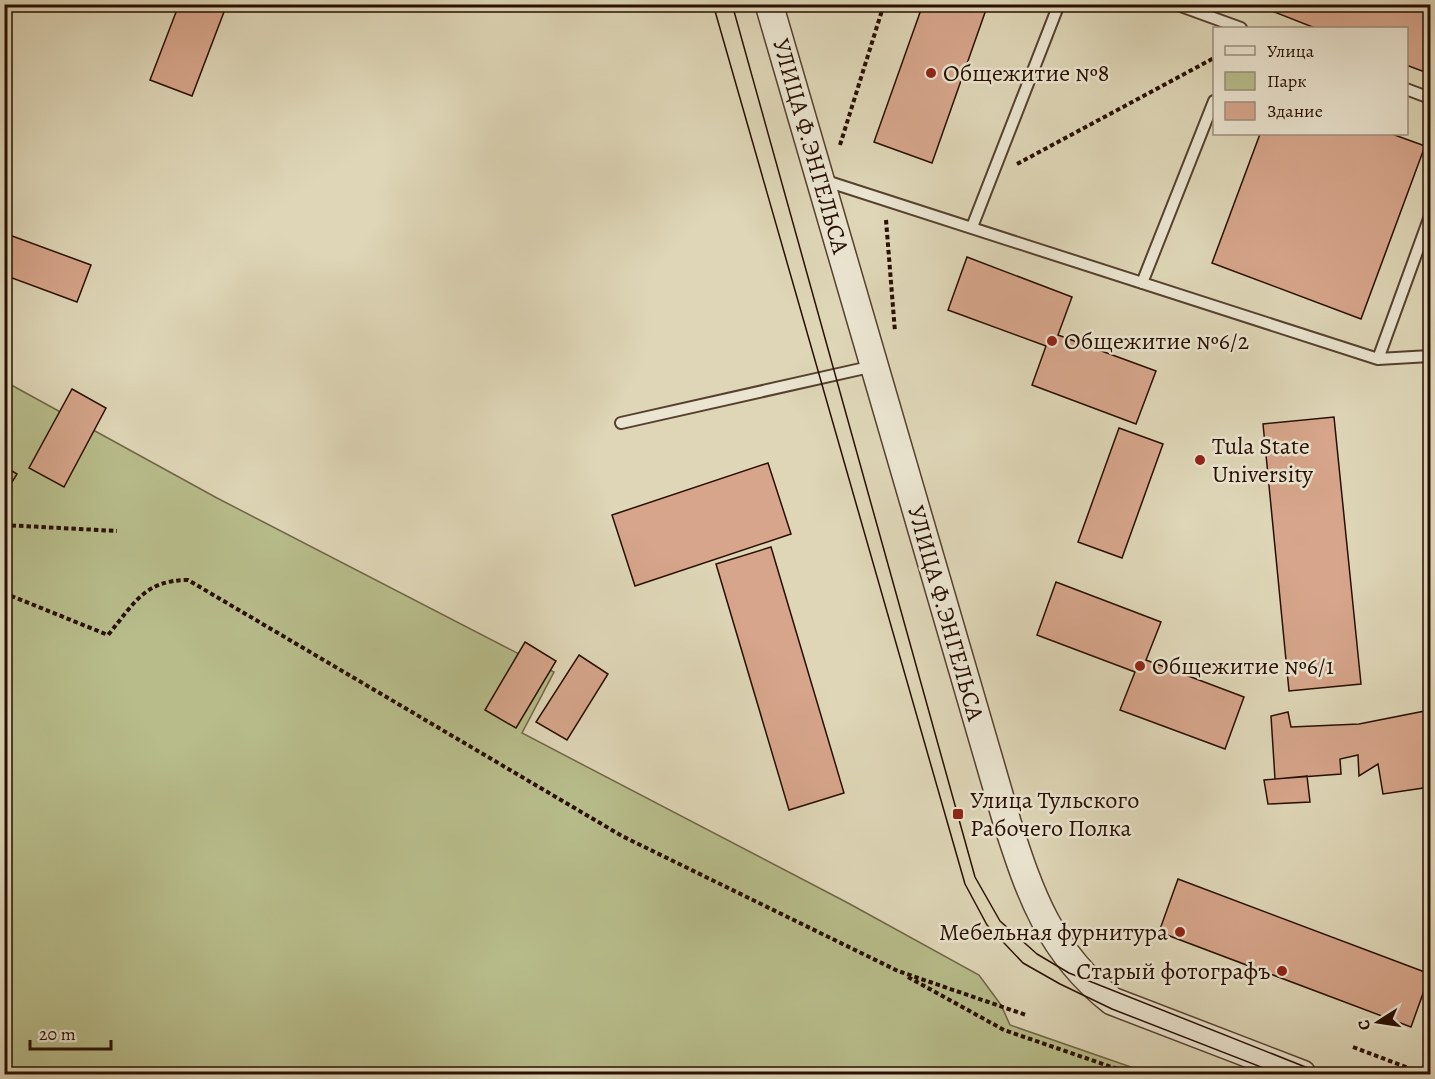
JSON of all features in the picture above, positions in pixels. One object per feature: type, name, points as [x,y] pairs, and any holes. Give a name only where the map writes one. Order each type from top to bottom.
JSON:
[{"type":"street","name":"УЛИЦА Ф.ЭНГЕЛЬСА","points":[[769,4],[1007,822],[1034,902],[1050,929],[1089,982],[1112,1001],[1302,1074]]},
{"type":"lane","points":[[972,227],[1059,4]]},
{"type":"lane","points":[[1175,4],[1238,27]]},
{"type":"lane","points":[[1408,89],[1431,98]]},
{"type":"lane","points":[[1142,283],[1213,106]]},
{"type":"lane","points":[[821,179],[1378,359],[1431,356]]},
{"type":"lane","points":[[1378,359],[1431,216]]},
{"type":"lane","points":[[621,423],[874,366]]},
{"type":"lane","points":[[1427,1074],[1431,1065]]},
{"type":"path","points":[[840,146],[884,4]]},
{"type":"path","points":[[992,178],[1213,59]]},
{"type":"path","points":[[884,199],[895,337]]},
{"type":"path","points":[[4,525],[117,531]]},
{"type":"path","points":[[4,593],[108,635],[147,589],[166,580],[188,580],[622,836],[898,971],[1004,1029],[1132,1074]]},
{"type":"path","points":[[898,971],[1026,1015]]},
{"type":"path","points":[[1353,1047],[1415,1071]]},
{"type":"green space","points":[[4,381],[217,498],[554,672],[522,733],[848,903],[979,975],[1001,1005],[1010,1025],[1151,1074],[5,1074]]},
{"type":"building","points":[[171,4],[227,4],[192,96],[150,80],[178,7]]},
{"type":"building","name":"Общежитие №8","points":[[923,4],[988,4],[932,163],[874,142]]},
{"type":"building","points":[[1254,4],[1430,4],[1430,74],[1408,66],[1408,27],[1312,27]]},
{"type":"building","points":[[1260,135],[1395,135],[1425,146],[1361,319],[1212,263]]},
{"type":"building","points":[[4,233],[91,265],[77,302],[4,275]]},
{"type":"building","name":"Общежитие №6/2","points":[[967,257],[1072,297],[1058,335],[1156,371],[1136,424],[1032,385],[1046,346],[948,310]]},
{"type":"building","points":[[72,389],[106,408],[64,487],[29,468]]},
{"type":"building","points":[[1334,417],[1361,684],[1289,691],[1263,424]]},
{"type":"building","points":[[1119,428],[1163,444],[1122,558],[1078,542]]},
{"type":"building","points":[[768,463],[791,534],[635,586],[612,515]]},
{"type":"building","points":[[4,466],[17,474],[4,495]]},
{"type":"building","points":[[771,547],[844,793],[789,810],[716,564]]},
{"type":"building","name":"Общежитие №6/1","points":[[1056,582],[1161,622],[1146,660],[1244,697],[1225,749],[1120,710],[1135,672],[1037,635]]},
{"type":"building","points":[[525,642],[556,661],[516,728],[485,710]]},
{"type":"building","points":[[579,655],[608,674],[567,740],[536,722]]},
{"type":"building","points":[[1430,710],[1430,787],[1383,794],[1378,764],[1359,776],[1358,755],[1340,759],[1341,774],[1275,779],[1271,716],[1288,712],[1291,727],[1359,724]]},
{"type":"building","points":[[1307,776],[1310,802],[1268,804],[1264,780]]},
{"type":"building","points":[[1178,879],[1430,974],[1411,1027],[1159,932]]},
{"type":"tram line","points":[[713,4],[965,884],[987,925],[1023,963],[1112,1009],[1279,1074]]},
{"type":"tram line","points":[[732,4],[975,877],[1000,921],[1037,954],[1069,973],[1323,1074]]},
{"type":"place","name":"Общежитие №8","points":[[931,73]]},
{"type":"place","name":"Общежитие №6/2","points":[[1052,341]]},
{"type":"place","name":"Tula State University","points":[[1200,460]]},
{"type":"place","name":"Общежитие №6/1","points":[[1140,666]]},
{"type":"place","name":"Улица Тульского Рабочего Полка","points":[[958,814]]},
{"type":"place","name":"Мебельная фурнитура","points":[[1180,932]]},
{"type":"place","name":"Старый фотографъ","points":[[1282,971]]}]
